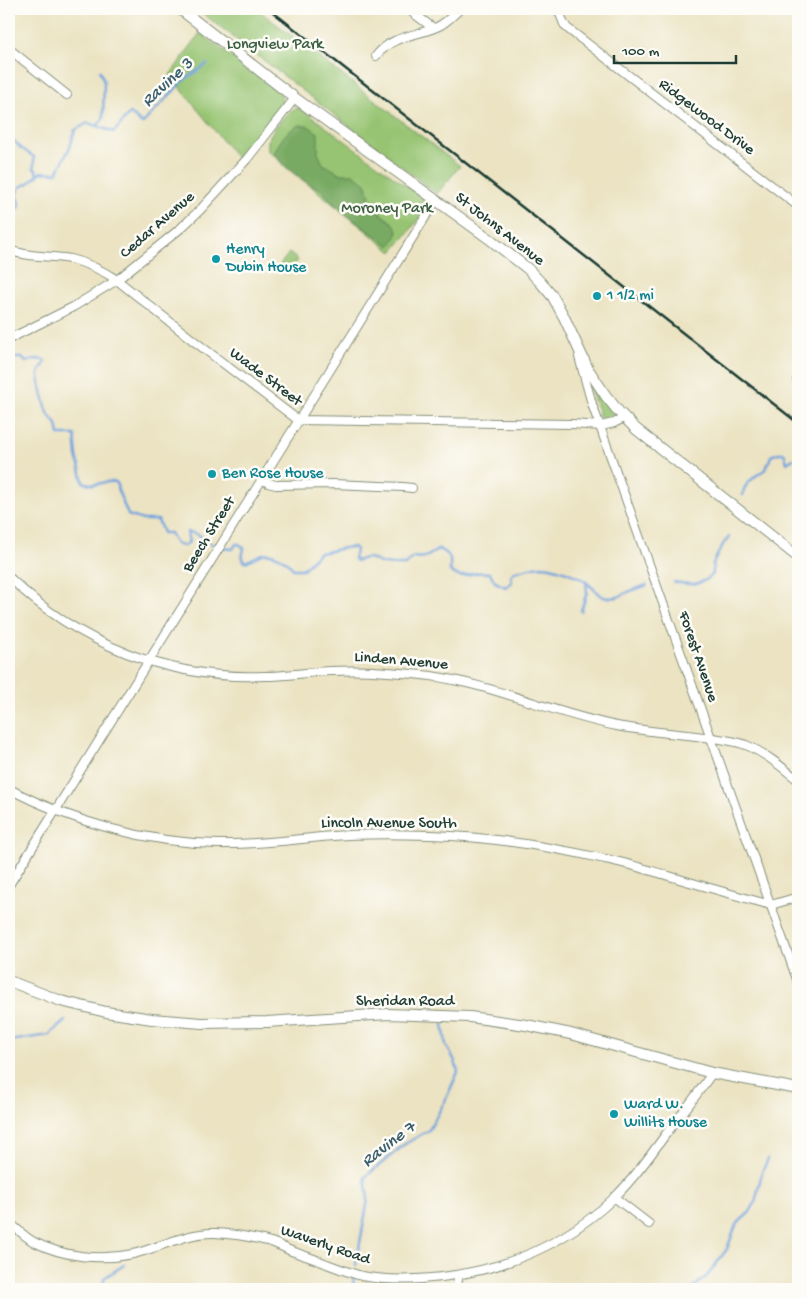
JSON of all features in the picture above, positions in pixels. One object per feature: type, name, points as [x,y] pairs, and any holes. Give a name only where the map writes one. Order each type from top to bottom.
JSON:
[{"type":"street","name":"St Johns Avenue","points":[[180,9],[295,98],[528,269],[553,297],[564,316],[588,369],[624,418],[798,557]]},
{"type":"street","points":[[408,9],[434,28]]},
{"type":"street","points":[[376,56],[392,41],[434,28],[460,9]]},
{"type":"street","name":"Ridgewood Drive","points":[[558,9],[567,28],[798,206]]},
{"type":"street","points":[[9,49],[67,95]]},
{"type":"street","name":"Cedar Avenue","points":[[9,339],[73,307],[116,280],[181,228],[247,159],[295,98]]},
{"type":"street","name":"Beech Street","points":[[9,885],[436,200]]},
{"type":"street","name":"Wade Street","points":[[9,250],[31,256],[70,259],[92,266],[116,280],[298,420],[601,426],[624,418]]},
{"type":"street","name":"Forest Avenue","points":[[574,339],[586,386],[798,982]]},
{"type":"street","points":[[262,479],[276,485],[334,484],[412,488]]},
{"type":"street","name":"Linden Avenue","points":[[9,577],[32,598],[78,630],[141,660],[206,674],[264,676],[358,670],[393,672],[465,683],[564,713],[617,726],[712,737],[735,742],[760,752],[798,780]]},
{"type":"street","name":"Lincoln Avenue South","points":[[9,789],[55,811],[80,820],[118,830],[186,842],[219,844],[263,843],[334,836],[431,835],[478,838],[534,845],[605,858],[771,905]]},
{"type":"street","points":[[771,905],[798,897]]},
{"type":"street","name":"Sheridan Road","points":[[9,981],[61,1002],[106,1012],[152,1019],[193,1022],[267,1022],[388,1014],[470,1017],[570,1034],[712,1073],[798,1088]]},
{"type":"street","name":"Waverly Road","points":[[9,1222],[34,1241],[57,1251],[90,1257],[133,1254],[185,1237],[212,1233],[242,1235],[272,1242],[360,1276],[383,1279],[459,1275],[493,1268],[538,1251],[585,1223],[614,1197],[650,1156],[712,1073]]},
{"type":"street","points":[[614,1197],[649,1224]]},
{"type":"street","points":[[456,1289],[459,1275]]},
{"type":"green space","name":"Longview Park","points":[[197,9],[257,9],[460,166],[437,194]]},
{"type":"green space","points":[[200,33],[281,94],[282,102],[278,113],[239,161],[170,75]]},
{"type":"green space","name":"Moroney Park","points":[[300,108],[423,198],[424,210],[392,252],[268,151],[268,140],[273,130],[285,116]]},
{"type":"green space","points":[[299,125],[308,126],[318,133],[318,153],[323,164],[341,174],[353,174],[366,183],[371,204],[395,225],[398,233],[390,246],[341,211],[322,190],[308,184],[282,164],[274,153],[281,140]]},
{"type":"green space","points":[[289,253],[298,260],[287,274],[278,267]]},
{"type":"green space","points":[[590,384],[612,412],[613,414],[610,417],[601,419]]},
{"type":"waterway","name":"Ravine 3","points":[[9,207],[12,209],[19,208],[16,195],[20,187],[29,183],[41,172],[57,173],[70,147],[75,130],[88,123],[114,132],[130,113],[142,124],[183,81],[207,64]]},
{"type":"waterway","points":[[97,126],[103,119],[104,82],[100,71]]},
{"type":"waterway","points":[[13,140],[34,157],[34,168],[37,176]]},
{"type":"waterway","name":"Ravine 3","points":[[9,358],[22,358],[26,362],[36,359],[44,360],[45,363],[39,372],[39,376],[46,407],[50,416],[57,424],[59,435],[75,435],[77,456],[83,482],[88,484],[116,482],[128,515],[143,520],[158,520],[163,533],[170,533],[176,544],[184,546],[189,542],[187,532],[194,533],[210,543],[231,549],[236,544],[239,544],[244,548],[243,557],[245,562],[260,555],[269,554],[283,559],[293,569],[303,569],[319,553],[345,548],[354,547],[356,550],[354,559],[357,561],[369,558],[384,564],[400,565],[405,565],[414,557],[421,558],[439,549],[448,555],[450,571],[458,576],[490,573],[495,582],[506,587],[512,582],[511,576],[514,572],[546,566],[565,571],[586,582],[587,592],[581,611]]},
{"type":"waterway","name":"Ravine 3","points":[[743,495],[748,483],[766,469],[771,456],[783,453],[787,463],[793,459]]},
{"type":"waterway","name":"Ravine 3","points":[[674,582],[695,584],[709,578],[713,574],[713,563],[729,537]]},
{"type":"waterway","name":"Ravine 3","points":[[586,582],[603,597],[609,598],[618,597],[647,585]]},
{"type":"waterway","points":[[9,1041],[49,1035],[65,1021]]},
{"type":"waterway","name":"Ravine 7","points":[[356,1265],[368,1199],[365,1177],[405,1144],[429,1130],[458,1072],[455,1061],[446,1045],[443,1024]]},
{"type":"waterway","name":"Ravine 7","points":[[687,1289],[692,1289],[708,1275],[727,1249],[736,1225],[750,1212],[755,1203],[762,1172],[768,1159]]},
{"type":"waterway","name":"Ravine 7","points":[[102,1289],[104,1278],[124,1265]]},
{"type":"waterway","name":"Ravine 7","points":[[353,1278],[354,1289]]},
{"type":"railway","points":[[269,9],[798,423]]},
{"type":"place","name":"Henry Dubin House","points":[[216,259]]},
{"type":"place","name":"1 1/2 mi","points":[[597,296]]},
{"type":"place","name":"Ben Rose House","points":[[212,474]]},
{"type":"place","name":"Ward W. Willits House","points":[[614,1114]]}]
